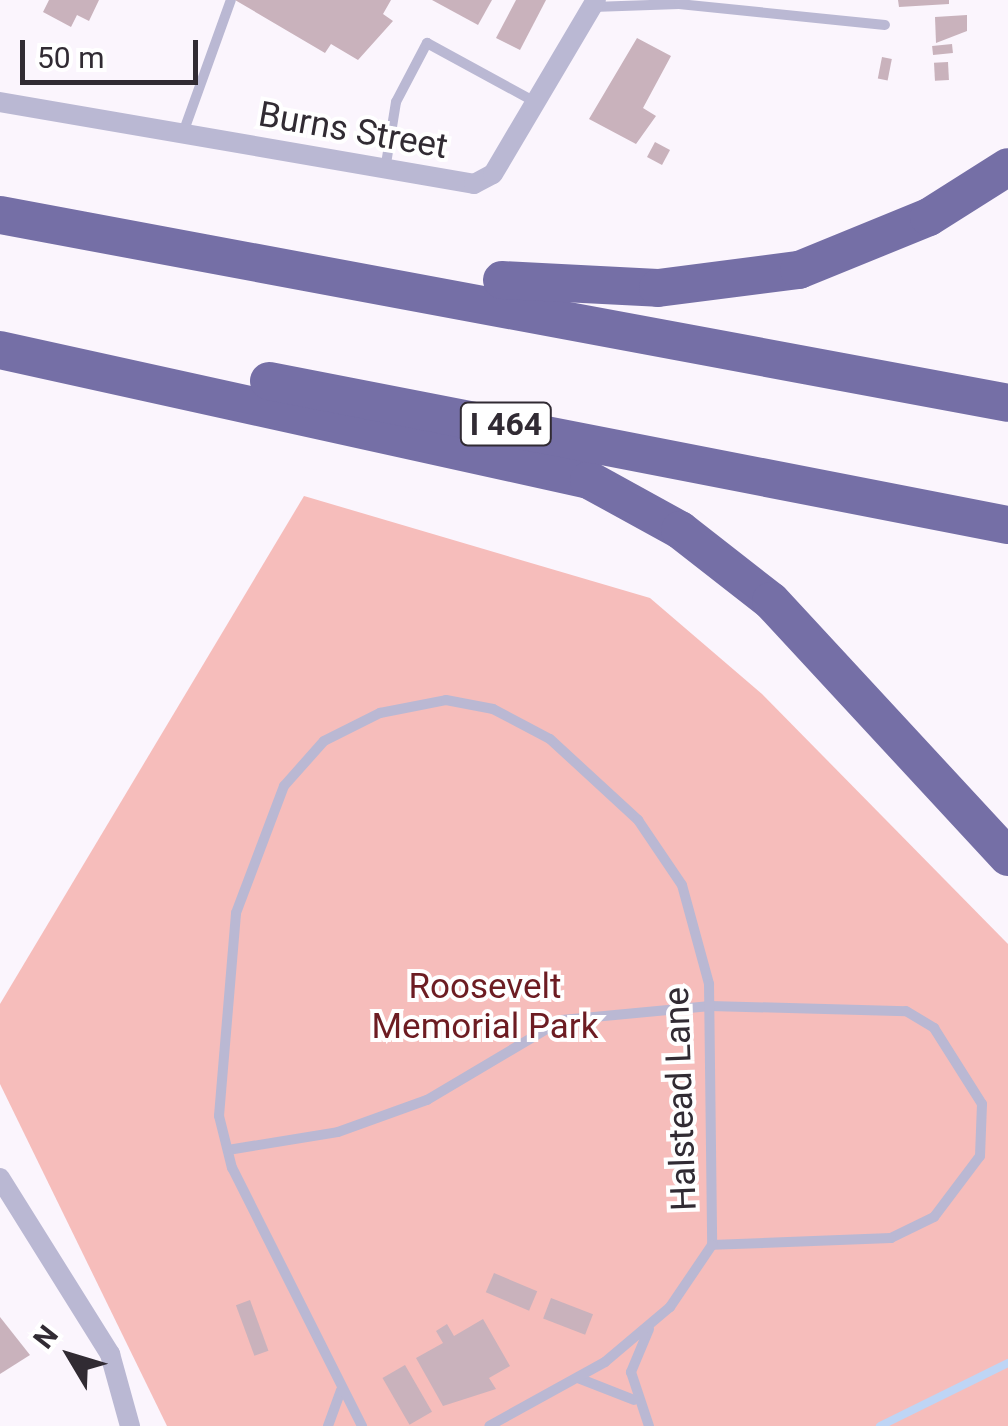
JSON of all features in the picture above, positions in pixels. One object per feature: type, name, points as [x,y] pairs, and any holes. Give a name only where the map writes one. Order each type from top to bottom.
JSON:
[{"type":"highway","points":[[138,238],[563,287],[712,284],[799,270],[865,246],[1008,167]]},
{"type":"highway","points":[[0,216],[138,238],[1008,403]]},
{"type":"highway","name":"I 464","points":[[0,342],[371,399],[1008,525]]},
{"type":"highway","points":[[0,350],[528,460],[603,487],[680,530],[771,600],[1008,856]]},
{"type":"street","name":"Burns Street","points":[[0,102],[384,171],[484,181],[594,4]]},
{"type":"street","points":[[0,1178],[110,1354],[130,1426]]},
{"type":"lane","points":[[184,133],[230,0]]},
{"type":"lane","points":[[594,4],[679,4],[885,25]]},
{"type":"lane","points":[[384,171],[396,102],[428,43],[536,102]]},
{"type":"lane","name":"Halstead Lane","points":[[362,1426],[341,1390],[228,1150],[219,1116],[236,913],[254,850],[284,786],[324,741],[380,713],[446,700],[493,709],[550,738],[638,820],[682,885],[710,1006],[712,1244],[651,1323],[577,1377],[489,1426]]},
{"type":"lane","points":[[228,1150],[338,1132],[427,1100],[562,1020],[710,1006],[906,1012],[963,1062],[982,1104],[980,1156],[934,1217],[891,1238],[712,1244]]},
{"type":"lane","points":[[649,1426],[634,1400],[630,1372],[651,1323]]},
{"type":"lane","points":[[577,1377],[634,1400]]},
{"type":"lane","points":[[328,1426],[341,1390]]},
{"type":"green space","name":"Roosevelt Memorial Park","points":[[304,496],[650,598],[762,694],[1008,944],[1008,1426],[167,1426],[0,1084],[0,1004]]},
{"type":"building","points":[[49,0],[99,0],[89,21],[77,15],[71,27],[43,12]]},
{"type":"building","points":[[235,0],[391,0],[383,14],[393,21],[358,60],[331,44],[325,53]]},
{"type":"building","points":[[432,0],[492,0],[478,25]]},
{"type":"building","points":[[516,0],[546,0],[520,50],[496,38]]},
{"type":"building","points":[[898,0],[949,0],[949,4],[899,7]]},
{"type":"building","points":[[967,15],[967,31],[936,43],[935,17]]},
{"type":"building","points":[[637,38],[671,56],[643,108],[656,116],[636,144],[589,119]]},
{"type":"building","points":[[952,44],[953,53],[933,55],[932,46]]},
{"type":"building","points":[[882,57],[892,59],[888,81],[878,79]]},
{"type":"building","points":[[948,62],[949,80],[935,81],[934,63]]},
{"type":"building","points":[[655,142],[670,150],[662,165],[647,157]]},
{"type":"building","points":[[494,1273],[537,1291],[529,1311],[486,1292]]},
{"type":"building","points":[[551,1298],[593,1314],[585,1335],[543,1319]]},
{"type":"building","points":[[250,1300],[268,1351],[254,1356],[236,1305]]},
{"type":"building","points":[[0,1317],[30,1355],[0,1374]]},
{"type":"building","points":[[483,1319],[510,1366],[489,1378],[496,1389],[443,1406],[416,1358],[443,1343],[436,1331],[447,1324],[454,1336]]},
{"type":"building","points":[[405,1365],[432,1412],[409,1425],[382,1378]]},
{"type":"waterway","points":[[880,1426],[1008,1363]]}]
